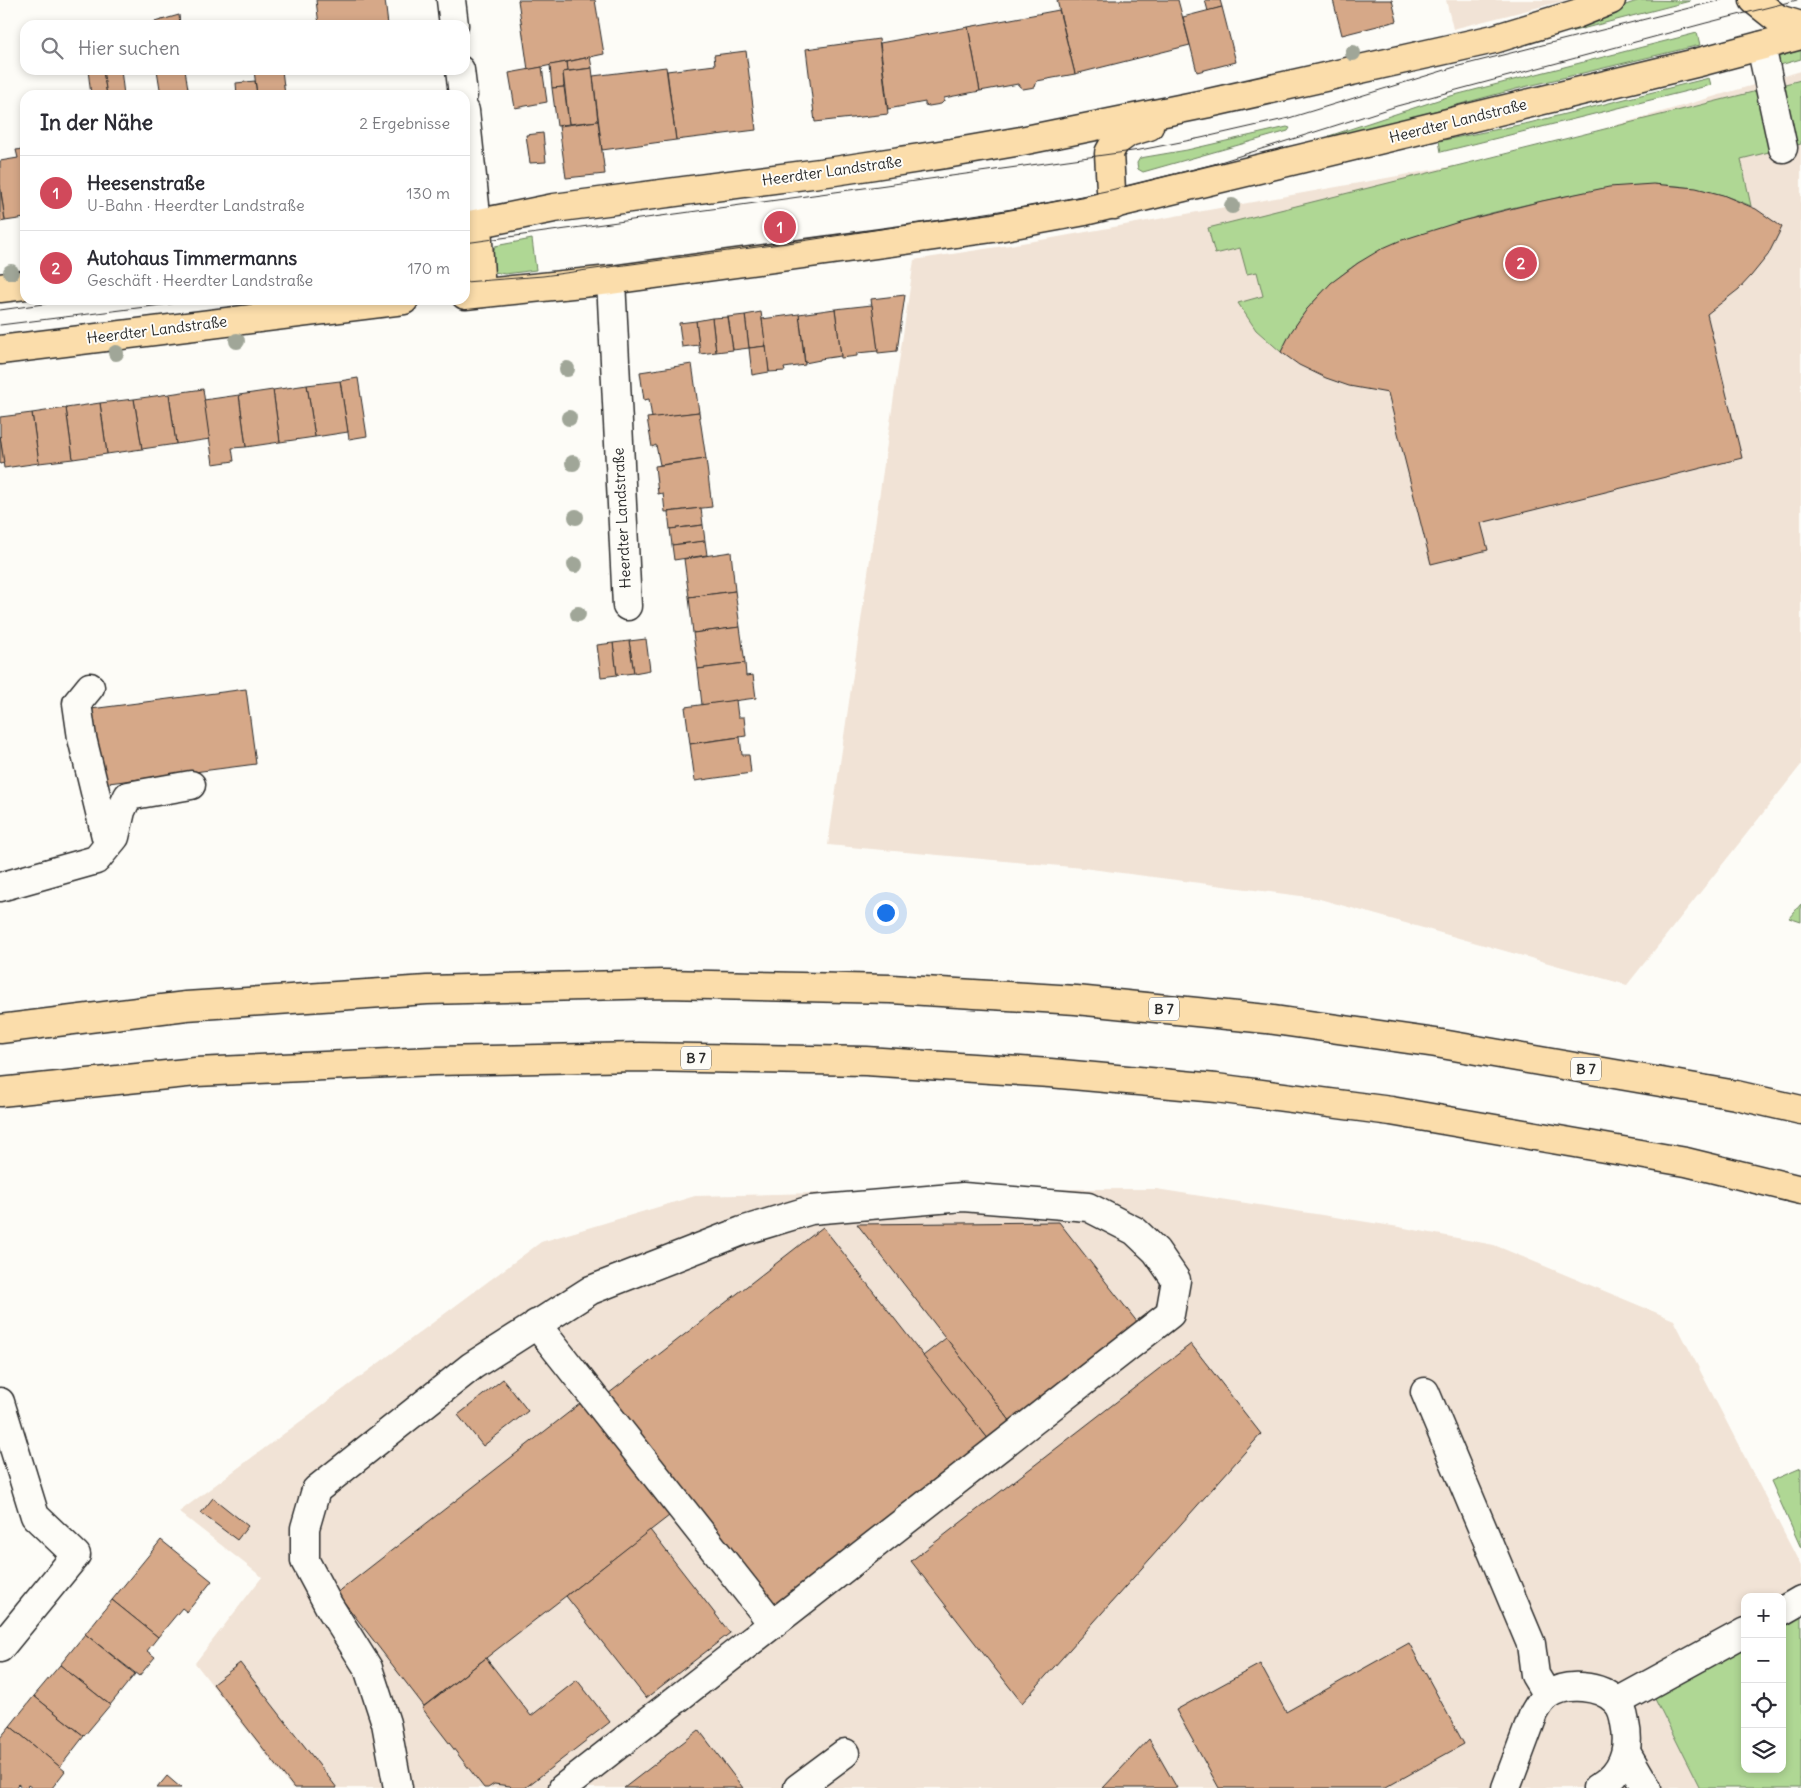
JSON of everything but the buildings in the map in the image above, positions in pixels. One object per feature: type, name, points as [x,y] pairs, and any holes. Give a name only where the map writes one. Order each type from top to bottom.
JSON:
[{"type":"main road","name":"Heerdter Landstraße","points":[[471,225],[554,208],[946,154],[1021,141],[1197,105],[1494,39],[1576,14],[1611,0]]},
{"type":"main road","points":[[1754,0],[1778,19],[1801,26]]},
{"type":"main road","name":"Heerdter Landstraße","points":[[473,294],[611,280],[993,228],[1114,205],[1801,35]]},
{"type":"main road","name":"Heerdter Landstraße","points":[[1114,205],[1111,190],[1109,153],[1115,142],[1129,132],[1181,118],[1197,105]]},
{"type":"main road","points":[[471,225],[473,294]]},
{"type":"main road","points":[[0,288],[20,286]]},
{"type":"main road","name":"Heerdter Landstraße","points":[[0,350],[364,305]]},
{"type":"main road","name":"B 7","points":[[0,1030],[186,1006],[427,990],[664,984],[891,989],[1076,1000],[1267,1019],[1436,1043],[1736,1095],[1801,1110]]},
{"type":"main road","name":"B 7","points":[[0,1092],[196,1072],[432,1061],[640,1057],[866,1062],[1050,1073],[1216,1088],[1391,1111],[1686,1162],[1801,1190]]},
{"type":"street","points":[[451,0],[453,20]]},
{"type":"street","points":[[1760,46],[1783,148]]},
{"type":"street","points":[[461,75],[462,90]]},
{"type":"street","points":[[470,206],[471,225]]},
{"type":"street","name":"Heerdter Landstraße","points":[[611,280],[627,606]]},
{"type":"street","points":[[90,687],[77,703],[82,738],[108,845]]},
{"type":"street","points":[[0,887],[96,860],[115,837],[121,811],[128,796],[191,785]]},
{"type":"street","points":[[398,1788],[386,1723],[368,1668],[329,1606],[305,1561],[305,1528],[316,1490],[472,1366],[591,1290],[742,1231],[811,1210],[963,1197],[1088,1207],[1135,1231],[1156,1251],[1176,1280],[1170,1314],[563,1788]]},
{"type":"street","points":[[536,1324],[773,1624]]},
{"type":"street","points":[[1425,1392],[1531,1644],[1535,1674],[1547,1696]]},
{"type":"street","points":[[0,1402],[35,1516],[76,1555],[0,1648]]},
{"type":"street","points":[[1786,1609],[1801,1600]]},
{"type":"street","points":[[1617,1702],[1741,1634]]},
{"type":"street","points":[[1506,1788],[1540,1702],[1547,1696],[1566,1687],[1600,1691],[1617,1702],[1624,1715],[1628,1732],[1626,1752],[1620,1768],[1606,1783],[1597,1788]]},
{"type":"street","points":[[1626,1752],[1646,1788]]},
{"type":"street","points":[[798,1788],[845,1753]]},
{"type":"shaded area","points":[[1446,0],[1567,0],[1453,29]]},
{"type":"shaded area","points":[[1801,71],[1801,765],[1627,985],[1316,898],[1083,868],[828,845],[914,260],[1047,239],[1515,155]]},
{"type":"shaded area","points":[[975,1189],[1156,1189],[1399,1227],[1494,1245],[1674,1320],[1801,1566],[1801,1589],[1786,1595],[1786,1593],[1741,1593],[1741,1625],[1652,1692],[1700,1788],[292,1788],[195,1663],[262,1577],[179,1512],[541,1242],[695,1196]]},
{"type":"green space","points":[[1640,0],[1690,1],[1570,32],[1567,25]]},
{"type":"green space","points":[[1697,33],[1700,45],[1516,89],[1331,139],[1329,136],[1447,97]]},
{"type":"green space","points":[[1801,50],[1801,59],[1780,65],[1777,57]]},
{"type":"green space","points":[[1709,78],[1711,85],[1441,152],[1439,141],[1529,123]]},
{"type":"green space","points":[[1801,80],[1801,144],[1741,159],[1751,206],[1726,196],[1680,186],[1635,186],[1611,188],[1562,197],[1463,221],[1358,263],[1345,272],[1304,313],[1281,352],[1256,330],[1238,303],[1263,296],[1257,272],[1247,274],[1240,248],[1215,254],[1208,228]]},
{"type":"green space","points":[[1287,127],[1290,128],[1288,131],[1143,172],[1138,169],[1137,163],[1140,158],[1187,150]]},
{"type":"green space","points":[[532,239],[536,270],[505,274],[494,272],[491,263],[495,246]]},
{"type":"green space","points":[[1801,904],[1801,922],[1789,918]]},
{"type":"green space","points":[[1801,1468],[1801,1548],[1771,1481]]},
{"type":"green space","points":[[1801,1599],[1801,1788],[1700,1788],[1652,1692],[1741,1636],[1741,1773],[1786,1773],[1786,1608]]},
{"type":"tram line","points":[[470,242],[1140,150],[1289,118],[1455,67],[1721,0]]},
{"type":"tram line","points":[[470,282],[543,276],[802,241],[1032,206],[1111,190],[1214,164],[1397,106],[1797,0]]},
{"type":"tram line","points":[[0,310],[36,305]]},
{"type":"tram line","points":[[0,325],[162,305]]},
{"type":"place","name":"Heesenstraße","points":[[780,227]]},
{"type":"place","name":"Autohaus Timmermanns","points":[[1521,263]]}]
